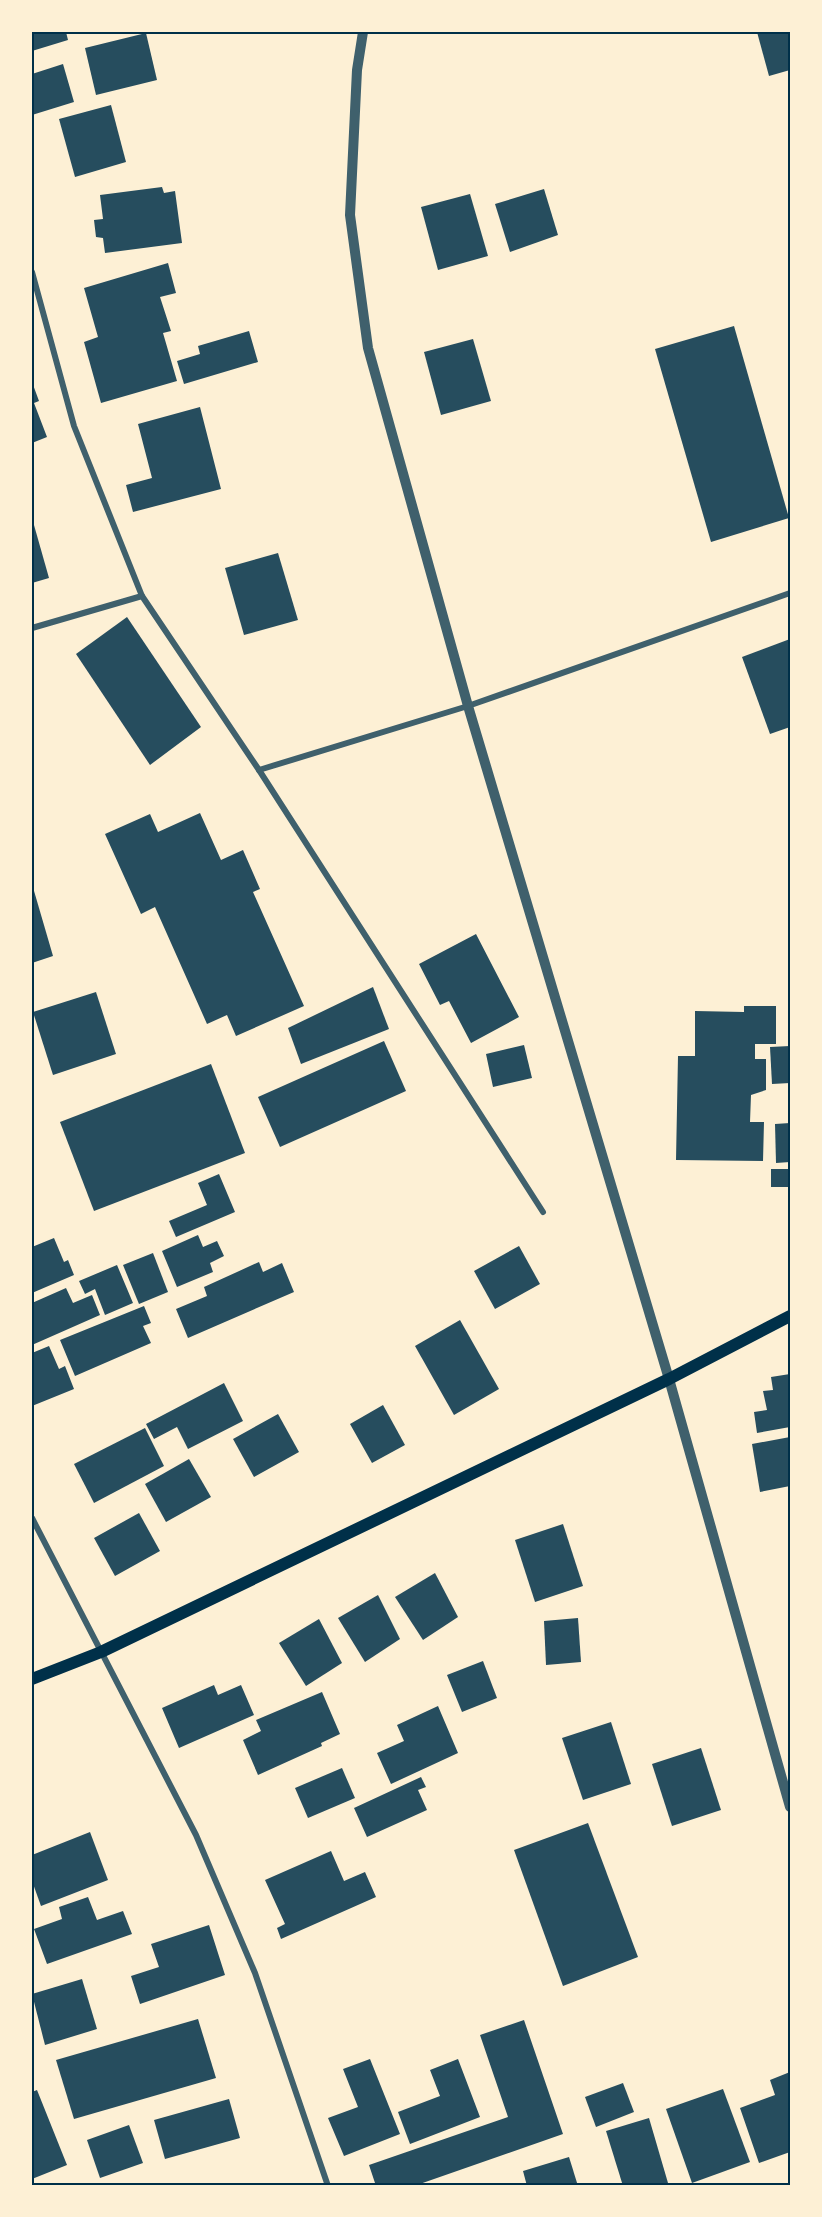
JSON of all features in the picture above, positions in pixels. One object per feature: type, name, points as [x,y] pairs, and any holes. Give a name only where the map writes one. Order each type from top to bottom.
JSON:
[{"type":"main road","points":[[32,1679],[101,1652],[669,1379],[790,1316]]},
{"type":"street","points":[[363,32],[357,70],[350,215],[368,348],[468,706],[669,1379],[790,1807]]},
{"type":"street","points":[[32,272],[74,426],[142,596],[259,770],[543,1212]]},
{"type":"street","points":[[259,770],[468,706],[790,593]]},
{"type":"street","points":[[32,628],[142,596]]},
{"type":"street","points":[[32,1518],[196,1835],[255,1973],[328,2186]]},
{"type":"building","points":[[32,32],[66,32],[68,40],[32,51]]},
{"type":"building","points":[[757,32],[790,32],[790,70],[769,76]]},
{"type":"building","points":[[146,33],[157,80],[96,95],[85,48]]},
{"type":"building","points":[[63,64],[74,102],[32,115],[32,74]]},
{"type":"building","points":[[111,105],[126,162],[75,177],[59,119]]},
{"type":"building","points":[[162,187],[164,193],[175,191],[182,243],[105,253],[103,238],[96,237],[94,220],[103,219],[100,195]]},
{"type":"building","points":[[544,189],[558,235],[510,252],[495,204]]},
{"type":"building","points":[[470,194],[488,256],[438,270],[421,207]]},
{"type":"building","points":[[168,263],[176,293],[160,297],[171,331],[163,333],[177,381],[101,403],[84,342],[98,337],[84,288]]},
{"type":"building","points":[[734,326],[789,518],[711,542],[655,349]]},
{"type":"building","points":[[249,331],[258,362],[184,384],[177,361],[200,354],[198,346]]},
{"type":"building","points":[[473,339],[491,401],[441,415],[424,352]]},
{"type":"building","points":[[32,382],[39,401],[34,403],[47,437],[32,443]]},
{"type":"building","points":[[200,407],[221,489],[133,512],[126,485],[152,478],[138,424]]},
{"type":"building","points":[[32,518],[49,578],[32,583]]},
{"type":"building","points":[[278,553],[298,620],[244,635],[225,568]]},
{"type":"building","points":[[127,617],[201,727],[150,765],[76,654]]},
{"type":"building","points":[[790,639],[790,727],[770,734],[742,657]]},
{"type":"building","points":[[200,813],[221,860],[243,850],[260,889],[253,892],[304,1006],[236,1036],[227,1015],[207,1024],[155,907],[141,914],[105,834],[150,814],[158,832]]},
{"type":"building","points":[[32,884],[53,956],[32,963]]},
{"type":"building","points":[[476,934],[519,1017],[471,1043],[449,1001],[440,1005],[419,964]]},
{"type":"building","points":[[373,987],[389,1029],[301,1064],[288,1028]]},
{"type":"building","points":[[96,992],[116,1054],[53,1075],[33,1012]]},
{"type":"building","points":[[744,1006],[776,1006],[776,1044],[755,1044],[755,1059],[766,1059],[766,1090],[751,1095],[750,1122],[764,1122],[763,1161],[676,1160],[678,1056],[695,1056],[695,1011],[744,1012]]},
{"type":"building","points":[[384,1041],[406,1091],[280,1147],[258,1097]]},
{"type":"building","points":[[524,1045],[532,1078],[493,1087],[486,1054]]},
{"type":"building","points":[[790,1046],[790,1083],[772,1084],[770,1047]]},
{"type":"building","points":[[211,1064],[245,1153],[94,1211],[60,1122]]},
{"type":"building","points":[[790,1123],[790,1162],[776,1163],[775,1124]]},
{"type":"building","points":[[771,1169],[790,1169],[790,1187],[771,1187]]},
{"type":"building","points":[[219,1174],[235,1212],[176,1237],[169,1221],[207,1205],[198,1183]]},
{"type":"building","points":[[198,1235],[203,1247],[217,1241],[224,1256],[210,1263],[213,1272],[177,1287],[162,1251]]},
{"type":"building","points":[[54,1238],[64,1262],[68,1260],[74,1275],[32,1293],[32,1247]]},
{"type":"building","points":[[519,1246],[540,1284],[495,1309],[474,1271]]},
{"type":"building","points":[[153,1253],[168,1292],[139,1304],[123,1265]]},
{"type":"building","points":[[259,1262],[263,1272],[282,1263],[294,1292],[188,1338],[176,1309],[207,1296],[204,1287]]},
{"type":"building","points":[[117,1265],[133,1303],[105,1315],[95,1289],[85,1294],[79,1281]]},
{"type":"building","points":[[66,1288],[73,1303],[92,1295],[100,1315],[32,1345],[32,1303]]},
{"type":"building","points":[[144,1306],[151,1323],[143,1326],[151,1343],[75,1376],[60,1340]]},
{"type":"building","points":[[460,1320],[499,1389],[454,1415],[415,1346]]},
{"type":"building","points":[[49,1346],[59,1369],[65,1366],[74,1389],[32,1406],[32,1353]]},
{"type":"building","points":[[790,1374],[790,1427],[757,1433],[754,1412],[767,1410],[763,1391],[773,1390],[771,1377]]},
{"type":"building","points":[[224,1383],[243,1421],[188,1449],[177,1427],[154,1439],[146,1424]]},
{"type":"building","points":[[383,1405],[405,1445],[372,1463],[350,1424]]},
{"type":"building","points":[[278,1414],[299,1452],[254,1477],[233,1439]]},
{"type":"building","points":[[145,1428],[164,1466],[94,1503],[74,1464]]},
{"type":"building","points":[[790,1437],[790,1486],[760,1492],[752,1444]]},
{"type":"building","points":[[189,1459],[211,1497],[166,1522],[145,1484]]},
{"type":"building","points":[[139,1513],[160,1551],[115,1576],[94,1538]]},
{"type":"building","points":[[563,1524],[583,1586],[535,1602],[515,1540]]},
{"type":"building","points":[[435,1573],[458,1617],[423,1640],[395,1597]]},
{"type":"building","points":[[378,1595],[400,1639],[365,1662],[338,1618]]},
{"type":"building","points":[[578,1618],[581,1662],[546,1665],[544,1621]]},
{"type":"building","points":[[319,1619],[342,1663],[306,1686],[279,1643]]},
{"type":"building","points":[[483,1661],[497,1698],[462,1712],[447,1675]]},
{"type":"building","points":[[214,1685],[218,1695],[241,1685],[254,1715],[179,1748],[162,1708]]},
{"type":"building","points":[[322,1692],[340,1734],[321,1743],[322,1746],[258,1775],[243,1740],[261,1731],[256,1720]]},
{"type":"building","points":[[438,1706],[458,1753],[391,1784],[377,1753],[404,1741],[397,1725]]},
{"type":"building","points":[[611,1722],[631,1784],[583,1800],[562,1738]]},
{"type":"building","points":[[701,1748],[721,1810],[672,1826],[652,1764]]},
{"type":"building","points":[[342,1768],[355,1798],[308,1818],[295,1788]]},
{"type":"building","points":[[421,1777],[426,1787],[418,1790],[427,1810],[367,1837],[354,1808]]},
{"type":"building","points":[[588,1823],[638,1957],[563,1986],[514,1850]]},
{"type":"building","points":[[90,1832],[108,1880],[41,1906],[32,1881],[32,1855]]},
{"type":"building","points":[[331,1851],[344,1881],[365,1872],[376,1897],[281,1939],[277,1928],[285,1924],[265,1880]]},
{"type":"building","points":[[88,1897],[97,1920],[123,1911],[132,1934],[47,1964],[34,1929],[62,1919],[59,1907]]},
{"type":"building","points":[[209,1925],[225,1975],[140,2004],[131,1976],[159,1967],[151,1944]]},
{"type":"building","points":[[82,1979],[97,2029],[45,2045],[32,1994]]},
{"type":"building","points":[[198,2019],[216,2078],[74,2119],[56,2060]]},
{"type":"building","points":[[524,2020],[563,2134],[414,2186],[376,2186],[369,2165],[508,2117],[480,2035]]},
{"type":"building","points":[[370,2059],[400,2134],[344,2156],[328,2118],[358,2107],[343,2069]]},
{"type":"building","points":[[458,2059],[480,2117],[410,2144],[398,2112],[440,2096],[430,2070]]},
{"type":"building","points":[[790,2072],[790,2152],[759,2163],[740,2108],[775,2095],[770,2080]]},
{"type":"building","points":[[623,2083],[634,2112],[596,2127],[585,2097]]},
{"type":"building","points":[[723,2089],[750,2162],[692,2183],[666,2109]]},
{"type":"building","points":[[37,2090],[67,2165],[32,2179],[32,2092]]},
{"type":"building","points":[[229,2099],[240,2138],[165,2159],[154,2120]]},
{"type":"building","points":[[649,2118],[668,2183],[658,2186],[623,2186],[606,2131]]},
{"type":"building","points":[[129,2125],[143,2163],[100,2178],[87,2140]]},
{"type":"building","points":[[569,2157],[578,2186],[527,2186],[523,2171]]}]
